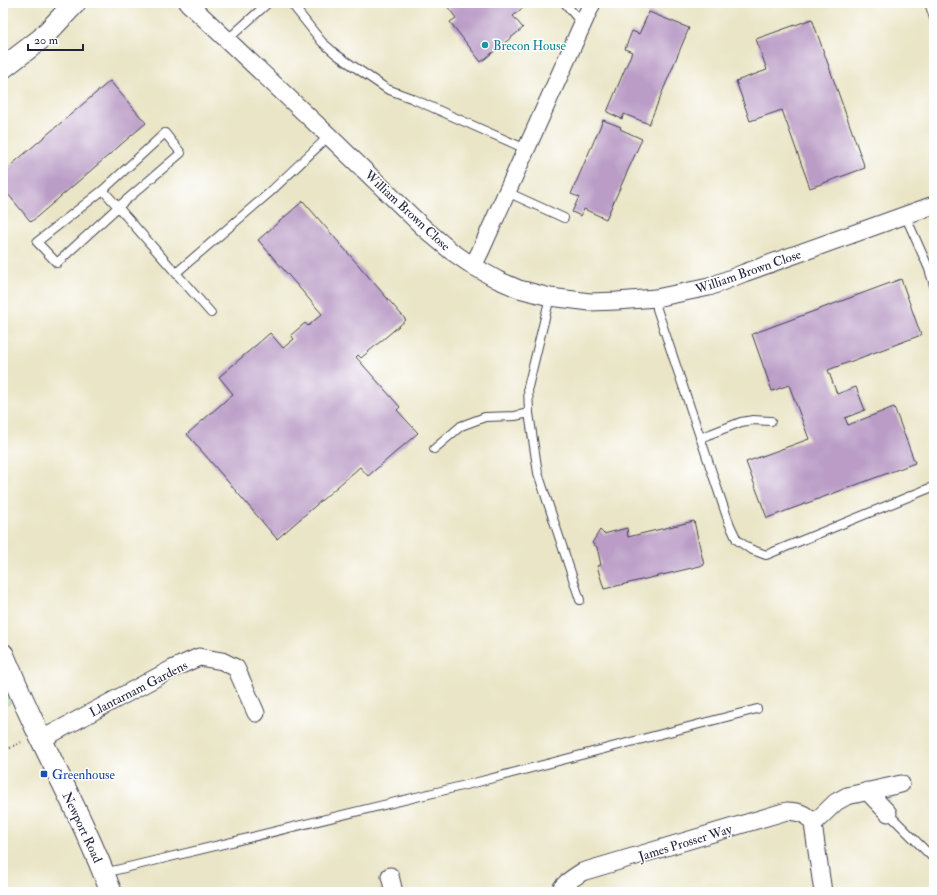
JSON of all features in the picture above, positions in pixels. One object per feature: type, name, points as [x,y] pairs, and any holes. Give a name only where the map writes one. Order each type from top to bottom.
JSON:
[{"type":"street","points":[[3,68],[42,38],[75,3]]},
{"type":"street","name":"William Brown Close","points":[[188,3],[425,229],[451,251],[472,266],[519,289],[550,297],[590,302],[656,298],[709,287],[931,206]]},
{"type":"street","points":[[472,266],[480,252],[592,3]]},
{"type":"street","name":"Newport Road","points":[[3,654],[108,882]]},
{"type":"street","name":"Llantarnam Gardens","points":[[42,739],[172,669],[199,657],[222,661],[236,668],[256,713]]},
{"type":"street","points":[[823,892],[814,824],[836,802],[847,796],[901,784]]},
{"type":"street","points":[[867,791],[888,813]]},
{"type":"street","name":"James Prosser Way","points":[[558,892],[571,878],[582,872],[787,811],[805,815],[814,824]]},
{"type":"lane","points":[[227,40],[268,3]]},
{"type":"lane","points":[[291,3],[322,42],[337,55],[387,89],[526,149]]},
{"type":"lane","points":[[565,3],[582,24]]},
{"type":"lane","points":[[929,3],[934,18]]},
{"type":"lane","points":[[164,133],[181,153],[118,207],[57,264],[37,242],[102,190],[164,133]]},
{"type":"lane","points":[[176,273],[269,193],[329,136]]},
{"type":"lane","points":[[102,190],[211,313]]},
{"type":"lane","points":[[507,192],[564,218]]},
{"type":"lane","points":[[905,215],[929,269],[934,285]]},
{"type":"lane","points":[[550,297],[528,387],[529,413],[538,473],[580,600]]},
{"type":"lane","points":[[656,298],[657,309],[729,523],[738,540],[750,550],[766,555],[930,488]]},
{"type":"lane","points":[[434,449],[461,426],[485,417],[515,416],[529,413]]},
{"type":"lane","points":[[700,438],[741,422],[752,420],[771,421]]},
{"type":"lane","points":[[108,882],[474,783],[757,709]]},
{"type":"lane","points":[[888,813],[934,859]]},
{"type":"green space","points":[[3,689],[11,703],[3,706]]},
{"type":"building","name":"Brecon House","points":[[451,3],[524,3],[526,5],[513,16],[523,28],[481,62],[450,22],[456,18],[447,6]]},
{"type":"building","points":[[649,12],[689,28],[649,124],[624,114],[622,119],[607,112],[632,52],[625,49],[632,31],[639,34]]},
{"type":"building","points":[[812,19],[865,168],[810,188],[782,110],[750,121],[736,81],[767,70],[756,39]]},
{"type":"building","points":[[110,81],[146,123],[31,222],[3,188],[3,172]]},
{"type":"building","points":[[603,120],[621,127],[620,129],[642,139],[606,219],[584,209],[581,216],[572,212],[579,197],[571,194]]},
{"type":"building","points":[[303,201],[406,320],[361,358],[358,355],[356,357],[400,407],[397,410],[418,433],[368,476],[360,467],[277,539],[187,434],[233,394],[219,377],[270,333],[283,348],[294,339],[291,335],[305,323],[308,326],[322,314],[258,240]]},
{"type":"building","points":[[901,279],[921,335],[828,370],[837,394],[856,387],[865,410],[845,418],[848,425],[894,407],[915,463],[767,518],[746,462],[809,439],[789,385],[772,391],[752,334]]},
{"type":"building","points":[[694,521],[704,565],[604,589],[597,566],[601,565],[597,547],[592,543],[600,530],[604,534],[627,528],[628,537]]},
{"type":"place","name":"Brecon House","points":[[485,45]]},
{"type":"place","name":"Greenhouse","points":[[44,774]]}]
